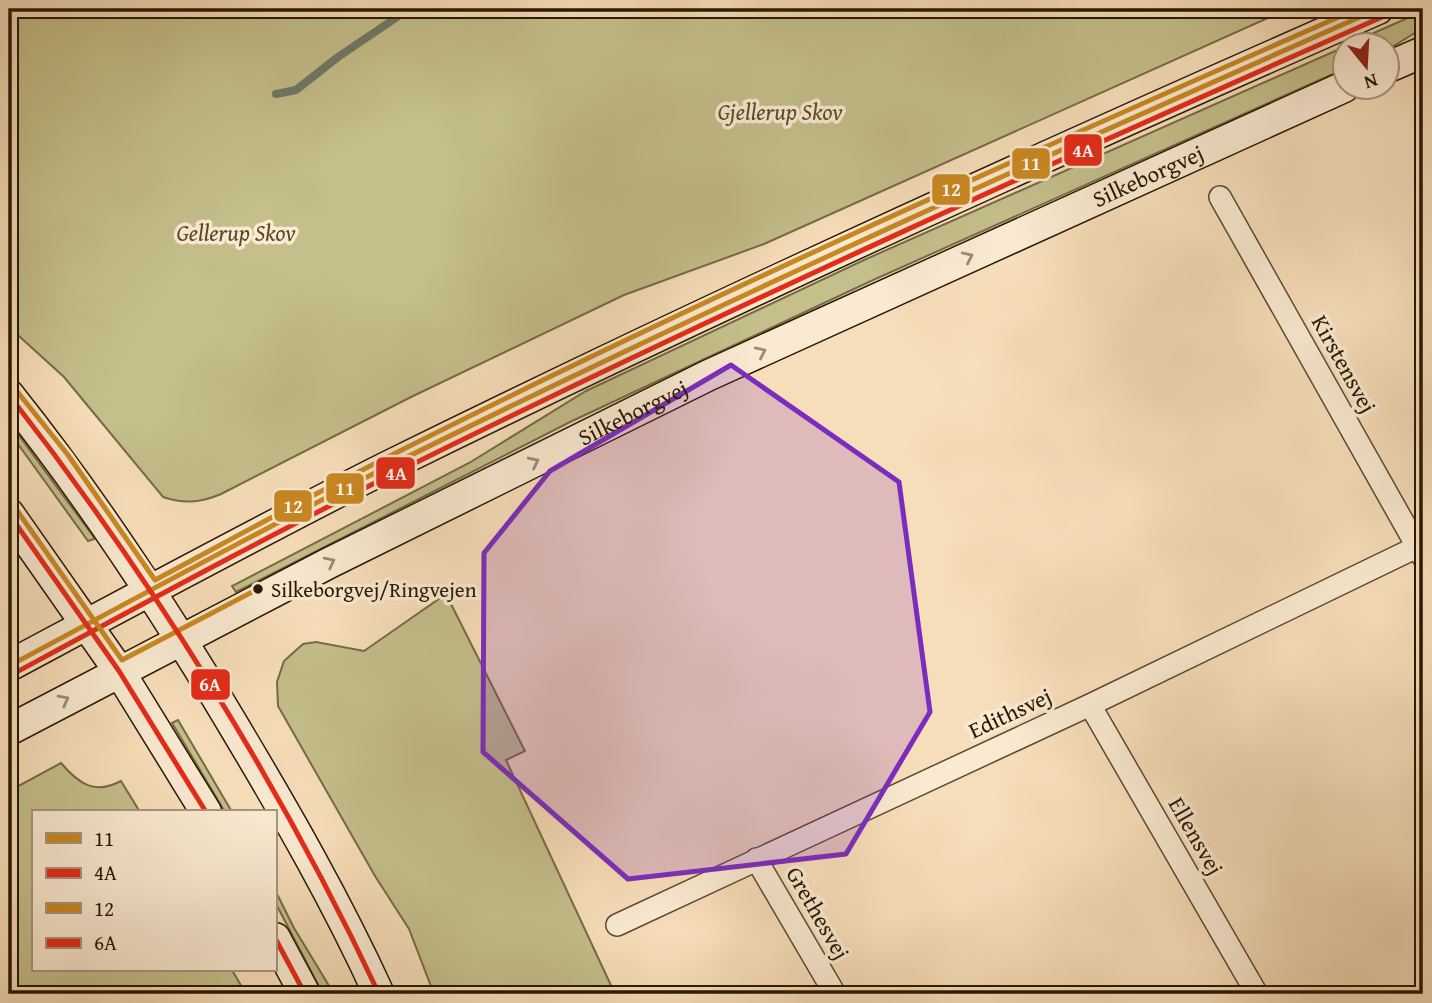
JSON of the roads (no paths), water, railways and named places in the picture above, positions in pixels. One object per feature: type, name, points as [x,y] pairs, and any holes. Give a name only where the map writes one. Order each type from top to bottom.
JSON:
[{"type":"main road","points":[[9,666],[384,469],[628,350],[1164,103],[1378,9]]},
{"type":"main road","points":[[1400,62],[1423,52]]},
{"type":"main road","name":"Silkeborgvej","points":[[9,730],[342,556],[709,375],[1330,94]]},
{"type":"main road","points":[[9,394],[61,460],[182,639],[301,837],[379,994]]},
{"type":"main road","points":[[9,514],[119,671],[205,810]]},
{"type":"main road","points":[[276,940],[305,994]]},
{"type":"street","name":"Kirstensvej","points":[[1220,197],[1421,549]]},
{"type":"street","name":"Edithsvej","points":[[617,925],[1421,549]]},
{"type":"street","name":"Ellensvej","points":[[1090,705],[1257,994]]},
{"type":"street","name":"Grethesvej","points":[[756,859],[835,994]]},
{"type":"waterway","points":[[276,94],[296,90],[338,57],[409,9]]},
{"type":"place","name":"Silkeborgvej/Ringvejen","points":[[258,589]]},
{"type":"park label","name":"Gjellerup Skov","points":[[780,112]]},
{"type":"park label","name":"Gellerup Skov","points":[[236,233]]}]
